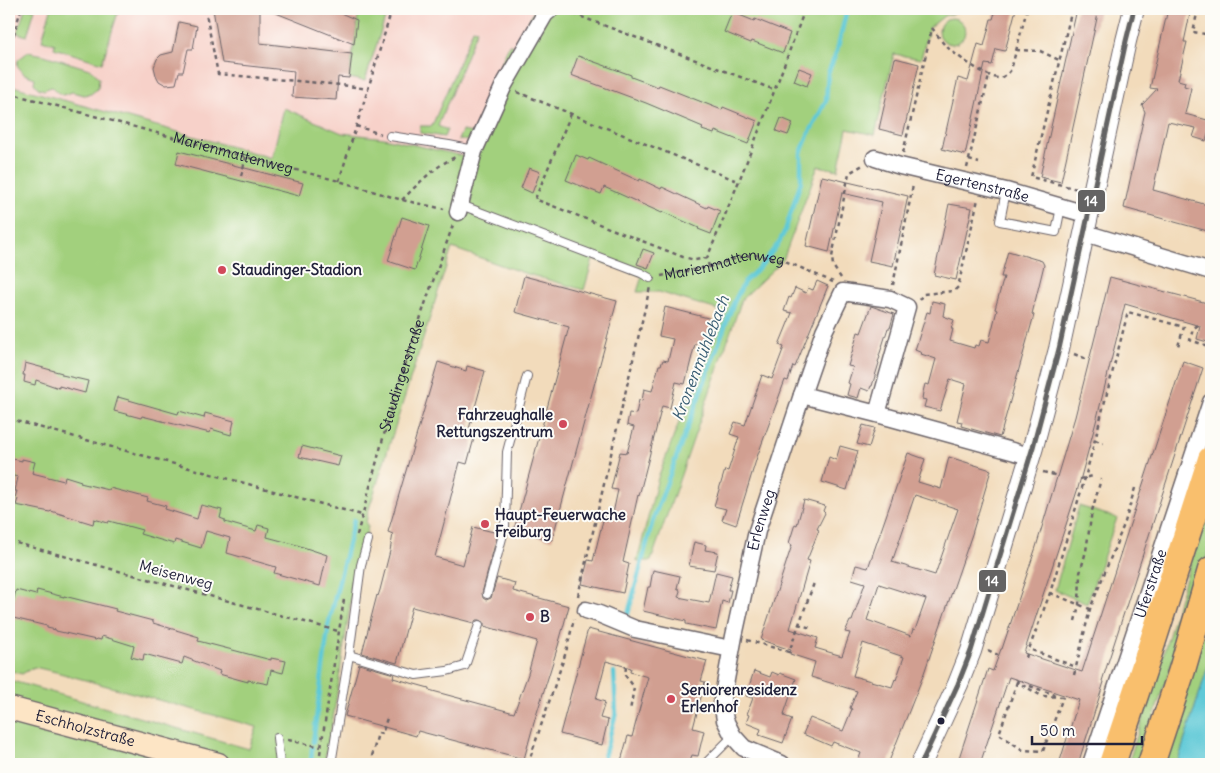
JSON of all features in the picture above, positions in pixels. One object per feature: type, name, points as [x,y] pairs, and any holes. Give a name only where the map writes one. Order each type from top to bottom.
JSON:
[{"type":"highway","points":[[1112,764],[1148,659],[1211,459]]},
{"type":"highway","points":[[1151,764],[1182,670],[1211,570]]},
{"type":"main road","name":"Eschholzstraße","points":[[9,708],[218,764]]},
{"type":"street","points":[[921,764],[971,651],[1030,456],[1059,349],[1134,9]]},
{"type":"street","points":[[460,209],[474,150],[504,85],[545,14],[557,10]]},
{"type":"street","name":"Egertenstraße","points":[[875,158],[908,168],[1006,191],[1061,208],[1087,224],[1211,271]]},
{"type":"street","points":[[877,414],[907,307],[890,299],[843,292],[824,331],[802,394],[1030,456]]},
{"type":"street","name":"Erlenweg","points":[[782,764],[744,748],[733,736],[725,720],[722,701],[732,642],[757,530],[802,394]]},
{"type":"street","name":"Uferstraße","points":[[1092,764],[1211,402]]},
{"type":"street","points":[[579,609],[599,614],[635,629],[732,642]]},
{"type":"lane","points":[[390,136],[474,150]]},
{"type":"lane","points":[[1006,191],[1000,221],[1056,232],[1061,208]]},
{"type":"lane","name":"Marienmattenweg","points":[[460,209],[650,278]]},
{"type":"lane","points":[[487,594],[505,527],[507,452],[527,376]]},
{"type":"lane","points":[[331,764],[361,565],[368,540]]},
{"type":"lane","points":[[348,655],[416,675],[447,671],[465,666],[479,625]]},
{"type":"lane","points":[[708,762],[733,736]]},
{"type":"lane","points":[[277,738],[280,764]]},
{"type":"path","points":[[9,51],[21,9]]},
{"type":"path","points":[[205,9],[218,74],[368,89]]},
{"type":"path","points":[[339,181],[392,9]]},
{"type":"path","points":[[709,267],[707,258],[740,182],[805,9]]},
{"type":"path","points":[[890,299],[908,168],[932,28],[945,45],[966,62],[997,78],[1005,76],[1011,70],[1027,9]]},
{"type":"path","points":[[1072,9],[1031,177],[1093,194]]},
{"type":"path","points":[[1198,9],[1193,32],[1211,36]]},
{"type":"path","points":[[557,10],[775,90]]},
{"type":"path","points":[[1016,50],[1040,51],[1059,60]]},
{"type":"path","points":[[964,181],[990,76]]},
{"type":"path","points":[[504,85],[519,93],[740,182]]},
{"type":"path","name":"Marienmattenweg","points":[[9,93],[246,158],[339,181],[402,200],[460,209]]},
{"type":"path","points":[[571,114],[535,199],[683,257],[695,260],[707,258]]},
{"type":"path","points":[[356,126],[390,136]]},
{"type":"path","points":[[402,200],[424,177],[442,163],[474,150]]},
{"type":"path","points":[[241,176],[246,158]]},
{"type":"path","points":[[843,292],[840,276],[833,266],[832,257],[849,174],[875,158]]},
{"type":"path","points":[[969,160],[979,163]]},
{"type":"path","points":[[907,307],[919,300],[923,294],[954,291],[958,287],[981,186]]},
{"type":"path","name":"Staudingerstraße","points":[[356,541],[392,405],[430,290],[460,209]]},
{"type":"path","name":"Marienmattenweg","points":[[650,278],[709,267],[744,256],[759,255],[783,260],[836,284],[843,292]]},
{"type":"path","points":[[528,764],[579,609],[618,424],[650,288],[650,278]]},
{"type":"path","points":[[1026,658],[1050,593],[1085,478],[1128,312],[1193,329]]},
{"type":"path","points":[[1198,325],[1193,329],[1190,340],[1211,347]]},
{"type":"path","points":[[1178,346],[1184,327]]},
{"type":"path","points":[[1111,364],[1115,366]]},
{"type":"path","points":[[1104,406],[1110,407]]},
{"type":"path","points":[[9,419],[362,515]]},
{"type":"path","points":[[1095,440],[1104,442]]},
{"type":"path","points":[[1080,479],[1093,476]]},
{"type":"path","points":[[1074,621],[1079,605],[1080,573],[1086,550],[1092,511],[1101,479]]},
{"type":"path","points":[[1074,674],[1090,609],[1125,522],[1135,488]]},
{"type":"path","name":"Meisenweg","points":[[9,541],[338,631]]},
{"type":"path","points":[[732,642],[789,652],[814,583]]},
{"type":"path","points":[[1050,593],[1090,609]]},
{"type":"path","points":[[320,756],[344,595]]},
{"type":"path","points":[[798,624],[811,628]]},
{"type":"path","points":[[1029,649],[1058,658],[1076,667]]},
{"type":"path","points":[[626,667],[625,675],[634,687],[630,710]]},
{"type":"path","points":[[1018,681],[1042,696],[1064,696],[1043,751],[1024,750],[999,734],[1018,681]]},
{"type":"path","points":[[1030,686],[1055,695]]},
{"type":"path","points":[[1042,696],[1044,692]]},
{"type":"path","points":[[370,764],[378,734],[382,734],[387,718]]},
{"type":"path","points":[[277,738],[321,747]]},
{"type":"shaded area","points":[[16,9],[535,9],[516,44],[468,157],[384,138],[342,133],[284,109],[272,158],[9,85],[9,34]]},
{"type":"green space","points":[[25,9],[35,9],[27,36],[17,33]]},
{"type":"green space","points":[[51,9],[119,9],[102,63],[54,48],[55,44],[42,40]]},
{"type":"green space","points":[[359,9],[388,9],[365,81],[349,78]]},
{"type":"green space","points":[[535,9],[969,9],[944,16],[929,28],[921,59],[894,54],[875,135],[847,129],[838,170],[818,166],[783,260],[742,299],[651,561],[637,561],[658,478],[721,311],[659,292],[637,292],[642,276],[593,259],[584,290],[524,273],[452,248],[368,512],[366,523],[368,527],[354,578],[334,713],[325,757],[338,760],[337,764],[9,764],[9,680],[249,749],[257,727],[56,672],[34,667],[22,674],[9,670],[9,85],[272,158],[284,108],[342,133],[384,138],[468,157],[511,55],[472,141],[458,140],[462,131],[473,133],[509,44],[515,47]]},
{"type":"green space","points":[[952,18],[961,22],[965,31],[961,40],[952,44],[943,40],[939,31],[943,22]]},
{"type":"green space","points":[[473,29],[477,30],[438,126],[447,130],[444,137],[420,133],[420,126],[432,126]]},
{"type":"green space","points":[[28,52],[92,70],[99,78],[98,88],[91,94],[84,95],[72,92],[63,95],[51,87],[44,90],[38,88],[34,83],[35,78],[24,74],[17,65],[18,60]]},
{"type":"green space","points":[[1211,494],[1211,539],[1205,563],[1138,764],[1128,764],[1160,665]]},
{"type":"green space","points":[[1079,506],[1117,518],[1087,604],[1055,590]]},
{"type":"green space","points":[[1211,608],[1211,657],[1177,764],[1162,764]]},
{"type":"water","points":[[1211,657],[1211,758],[1209,764],[1177,764]]},
{"type":"building","points":[[213,9],[260,9],[260,43],[352,54],[349,78],[338,77],[336,100],[292,97],[294,71],[222,63]]},
{"type":"building","points":[[266,9],[331,9],[357,20],[354,44]]},
{"type":"building","points":[[996,9],[1016,9],[1005,51],[996,49],[992,65],[985,64],[965,155],[942,149],[958,78],[968,81],[978,44],[984,46],[991,19],[993,19]]},
{"type":"building","points":[[1077,9],[1099,9],[1061,182],[1040,177]]},
{"type":"building","points":[[1168,9],[1191,9],[1184,42],[1187,42],[1178,80],[1185,82],[1184,86],[1191,88],[1185,114],[1211,121],[1211,132],[1209,131],[1206,141],[1193,137],[1196,128],[1168,122],[1153,190],[1211,206],[1211,232],[1124,208],[1145,112],[1142,105],[1157,89],[1150,88]]},
{"type":"building","points":[[732,12],[790,33],[783,53],[724,32]]},
{"type":"building","points":[[179,22],[197,26],[193,49],[188,49],[183,72],[179,72],[176,84],[166,85],[159,81],[154,67],[161,55],[173,52]]},
{"type":"building","points":[[578,56],[658,87],[659,85],[722,110],[723,107],[757,121],[748,144],[715,131],[714,134],[702,130],[703,127],[646,103],[571,75]]},
{"type":"building","points":[[895,58],[919,64],[903,135],[879,129]]},
{"type":"building","points":[[799,68],[812,73],[807,86],[794,81]]},
{"type":"building","points":[[781,118],[793,123],[788,135],[776,131]]},
{"type":"building","points":[[179,151],[303,183],[299,196],[176,164]]},
{"type":"building","points":[[576,155],[588,160],[589,158],[639,181],[640,179],[661,189],[662,187],[707,208],[708,206],[720,211],[711,234],[604,187],[601,194],[566,180]]},
{"type":"building","points":[[529,168],[540,172],[532,193],[521,188]]},
{"type":"building","points":[[822,176],[908,196],[893,266],[869,261],[882,202],[842,193],[829,252],[806,246]]},
{"type":"building","points":[[949,204],[972,208],[956,280],[934,275]]},
{"type":"building","points":[[402,217],[429,226],[415,270],[388,261]]},
{"type":"building","points":[[643,249],[654,253],[648,268],[637,264]]},
{"type":"building","points":[[1008,251],[1042,261],[1044,265],[1032,314],[1034,315],[1000,437],[961,426],[962,422],[957,421],[966,384],[950,379],[940,411],[924,407],[926,400],[922,399],[925,384],[929,385],[936,359],[915,350],[927,312],[930,313],[932,301],[945,304],[943,316],[954,320],[950,341],[974,348],[975,345],[979,346],[981,340],[989,342],[997,310],[995,309],[1004,277],[1001,277]]},
{"type":"building","name":"Fahrzeughalle Rettungszentrum","points":[[524,276],[617,301],[552,540],[514,530],[569,327],[515,312]]},
{"type":"building","points":[[1110,277],[1207,303],[1208,300],[1211,300],[1211,343],[1197,339],[1200,326],[1125,304],[1078,488],[1024,653],[1082,672],[1183,361],[1203,368],[1102,681],[1104,682],[1078,764],[1059,764],[1079,700],[1009,677],[980,764],[957,764],[988,669],[993,671],[1002,649],[1036,547],[1075,417]]},
{"type":"building","points":[[817,281],[828,286],[795,367],[793,366],[788,381],[785,380],[757,457],[736,525],[722,520],[726,509],[714,506],[725,470],[728,471],[739,437],[730,434],[735,422],[745,425],[762,375],[772,379],[784,347],[779,345],[792,313],[784,311],[789,297],[791,298],[795,288],[806,293],[808,288],[813,290]]},
{"type":"building","points":[[871,306],[894,314],[879,356],[879,363],[872,386],[869,391],[861,388],[858,398],[847,395],[850,384],[848,383],[853,367],[848,366],[858,332],[861,333]]},
{"type":"building","points":[[665,307],[712,319],[706,347],[695,344],[685,384],[676,382],[670,408],[662,406],[638,495],[623,562],[629,564],[623,593],[582,584],[588,560],[593,561],[604,516],[612,518],[618,490],[611,489],[620,452],[627,453],[634,427],[627,425],[629,413],[636,414],[639,400],[642,401],[644,389],[652,391],[659,365],[661,365],[663,360],[668,361],[673,339],[659,336]]},
{"type":"building","points":[[438,362],[466,371],[467,366],[485,371],[469,429],[476,431],[467,464],[460,462],[435,557],[463,565],[473,527],[498,533],[482,593],[483,598],[486,600],[491,598],[497,578],[515,583],[513,591],[569,606],[524,759],[418,731],[416,736],[345,716],[359,664],[394,674],[393,678],[429,688],[429,690],[514,713],[537,641],[484,626],[484,622],[480,620],[476,620],[474,623],[412,607],[397,663],[362,653],[390,551],[393,534],[388,532]]},
{"type":"building","points":[[25,363],[88,381],[85,393],[59,386],[59,388],[36,380],[35,385],[24,382]]},
{"type":"building","points":[[118,397],[178,414],[179,411],[204,418],[205,413],[234,421],[231,435],[211,429],[210,433],[114,411]]},
{"type":"building","points":[[863,425],[875,428],[869,447],[857,444]]},
{"type":"building","points":[[302,446],[341,456],[338,466],[299,457]]},
{"type":"building","points":[[840,446],[858,451],[847,490],[822,482],[829,457],[836,460]]},
{"type":"building","points":[[908,453],[925,459],[918,482],[941,489],[949,457],[991,470],[972,534],[923,676],[888,764],[857,764],[861,753],[833,742],[831,746],[803,734],[810,718],[843,731],[857,691],[811,677],[815,662],[790,654],[791,650],[761,640],[792,545],[789,543],[795,524],[797,525],[804,500],[825,506],[823,511],[825,513],[817,529],[819,530],[807,560],[810,561],[790,629],[818,638],[815,648],[842,656],[850,633],[845,632],[850,621],[852,621],[865,583],[852,579],[856,565],[868,568]],"holes":[[[915,495],[958,509],[935,575],[892,562]],[[879,584],[926,599],[911,636],[867,620]],[[863,643],[904,657],[892,687],[853,676]]]},
{"type":"building","points":[[9,458],[35,462],[32,473],[64,481],[65,476],[81,481],[80,483],[109,490],[110,488],[148,498],[147,501],[166,506],[165,509],[197,519],[201,505],[222,510],[220,518],[225,520],[225,522],[256,531],[258,525],[269,528],[267,537],[327,555],[320,586],[274,573],[276,567],[227,553],[230,538],[206,531],[201,548],[175,540],[174,544],[140,534],[142,530],[109,521],[108,523],[94,519],[93,524],[51,511],[16,505],[18,499],[15,498],[17,491],[15,491],[18,477],[9,475]]},
{"type":"building","points":[[694,542],[706,545],[705,550],[718,552],[714,570],[689,566]]},
{"type":"building","points":[[653,570],[680,576],[677,588],[680,591],[678,597],[709,603],[716,572],[732,576],[728,590],[731,590],[728,603],[722,601],[716,630],[686,624],[686,621],[643,611]]},
{"type":"building","points":[[16,590],[36,595],[37,590],[116,609],[115,611],[153,621],[153,623],[199,637],[198,641],[271,660],[271,658],[286,661],[283,673],[271,670],[268,684],[248,680],[248,682],[219,674],[220,671],[184,657],[182,664],[144,654],[143,660],[131,657],[134,646],[102,636],[101,640],[96,640],[56,631],[47,628],[47,626],[9,617]]},
{"type":"building","name":"Seniorenresidenz Erlenhof","points":[[588,629],[707,661],[701,681],[705,682],[693,728],[704,731],[698,756],[692,755],[689,764],[634,764],[621,761],[628,736],[632,737],[648,677],[630,672],[631,668],[606,661],[596,699],[605,702],[600,718],[608,720],[602,745],[560,734]]},
{"type":"building","points":[[754,671],[770,677],[772,672],[779,675],[780,673],[796,679],[784,714],[784,716],[792,719],[783,743],[759,735],[761,729],[746,723],[753,698],[746,696]]},
{"type":"waterway","name":"Kronenmühlebach","points":[[628,614],[653,520],[734,302],[744,282],[760,267],[778,244],[785,231],[801,181],[801,153],[826,101],[828,73],[837,51],[847,9]]},
{"type":"waterway","points":[[328,626],[354,520]]},
{"type":"waterway","points":[[313,742],[328,630]]},
{"type":"waterway","name":"Kronenmühlebach","points":[[602,764],[616,713],[614,672]]},
{"type":"waterway","points":[[311,764],[312,748]]},
{"type":"transit line","name":"14","points":[[921,764],[971,651],[1033,447],[1059,349],[1134,9]]},
{"type":"place","name":"Staudinger-Stadion","points":[[222,270]]},
{"type":"place","name":"Fahrzeughalle Rettungszentrum","points":[[563,424]]},
{"type":"place","name":"Haupt-Feuerwache Freiburg","points":[[485,524]]},
{"type":"place","name":"B","points":[[530,617]]},
{"type":"place","name":"Seniorenresidenz Erlenhof","points":[[671,699]]}]
